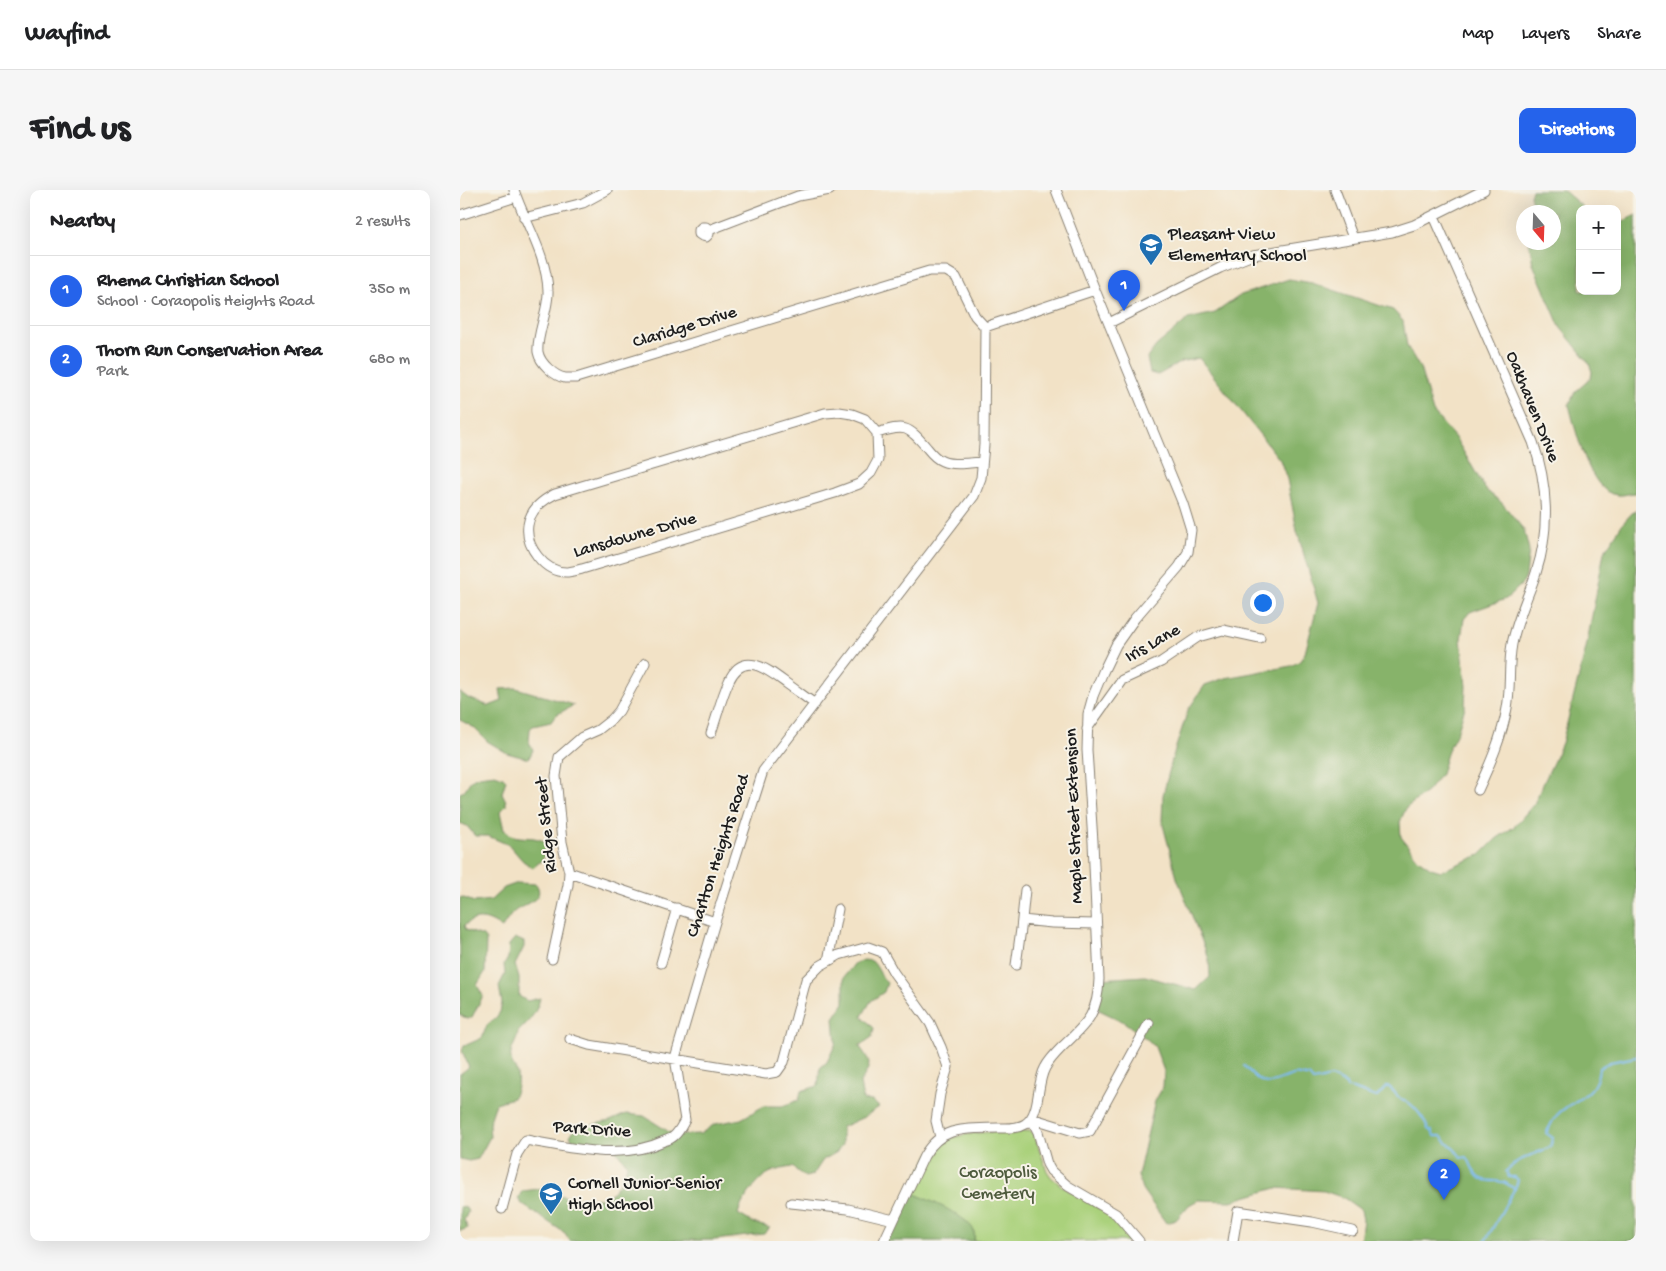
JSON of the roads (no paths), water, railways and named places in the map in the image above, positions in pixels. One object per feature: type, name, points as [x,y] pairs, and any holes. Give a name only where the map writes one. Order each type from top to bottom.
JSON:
[{"type":"street","points":[[524,218],[583,203],[607,190]]},
{"type":"street","points":[[709,230],[798,193],[830,190]]},
{"type":"street","name":"Maple Street Extension","points":[[1031,1118],[1036,1108],[1039,1086],[1045,1067],[1087,1022],[1098,1001],[1100,979],[1087,729],[1090,705],[1111,654],[1135,618],[1179,567],[1188,552],[1191,542],[1189,519],[1056,190]]},
{"type":"street","points":[[1335,190],[1353,238]]},
{"type":"street","points":[[1109,323],[1220,268],[1253,254],[1392,232],[1434,216],[1484,190]]},
{"type":"street","points":[[460,215],[515,193]]},
{"type":"street","name":"Claridge Drive","points":[[515,193],[546,274],[548,293],[538,352],[544,364],[552,372],[564,378],[576,378],[929,271],[946,271],[956,277],[975,316],[984,327]]},
{"type":"street","name":"Oakhaven Drive","points":[[1434,216],[1533,442],[1541,468],[1546,509],[1542,549],[1536,572],[1516,626],[1512,645],[1506,716],[1498,745],[1478,790]]},
{"type":"street","points":[[984,327],[1095,290]]},
{"type":"street","name":"Charlton Heights Road","points":[[675,1058],[715,922],[763,772],[974,496],[981,478],[984,445],[984,327]]},
{"type":"street","name":"Lansdowne Drive","points":[[839,412],[852,414],[865,419],[877,433],[878,460],[871,474],[859,484],[835,493],[582,569],[565,572],[551,568],[539,558],[530,543],[528,525],[533,512],[542,501],[555,494],[825,414],[839,412]]},
{"type":"street","points":[[877,433],[894,427],[906,428],[915,434],[932,454],[942,462],[955,464],[981,462]]},
{"type":"street","name":"Iris Lane","points":[[1087,729],[1122,680],[1160,662],[1198,637],[1223,630],[1260,638]]},
{"type":"street","name":"Ridge Street","points":[[552,960],[569,872],[562,842],[556,776],[559,757],[582,737],[598,730],[612,719],[619,710],[645,662]]},
{"type":"street","points":[[711,734],[728,682],[734,672],[743,665],[753,664],[766,668],[814,704]]},
{"type":"street","points":[[569,872],[715,922]]},
{"type":"street","points":[[1016,964],[1025,890]]},
{"type":"street","points":[[661,963],[677,908]]},
{"type":"street","points":[[828,961],[838,909]]},
{"type":"street","points":[[1022,920],[1096,924]]},
{"type":"street","points":[[570,1039],[589,1044],[766,1074],[776,1072],[784,1062],[806,980],[820,966],[839,955],[868,947],[882,952],[894,973],[930,1023],[941,1047],[948,1067],[940,1094],[936,1121],[940,1137]]},
{"type":"street","points":[[1031,1118],[1080,1133],[1090,1131],[1149,1023]]},
{"type":"street","name":"Park Drive","points":[[502,1210],[517,1154],[526,1140],[613,1152],[634,1151],[675,1136],[685,1120],[675,1058]]},
{"type":"street","points":[[884,1241],[924,1156],[931,1145],[940,1137],[965,1129],[1015,1127],[1025,1124],[1031,1118]]},
{"type":"street","points":[[1031,1118],[1038,1132],[1047,1164],[1051,1171],[1068,1186],[1116,1214],[1139,1241]]},
{"type":"street","points":[[791,1202],[848,1209],[894,1220]]},
{"type":"street","points":[[1233,1241],[1238,1211],[1312,1222],[1353,1231]]},
{"type":"waterway","points":[[1485,1241],[1518,1180],[1515,1177],[1509,1177],[1506,1171],[1518,1161],[1550,1147],[1553,1138],[1546,1133],[1553,1120],[1559,1113],[1590,1091],[1597,1078],[1599,1068],[1610,1062],[1636,1057]]},
{"type":"waterway","points":[[1244,1066],[1257,1079],[1267,1083],[1295,1075],[1309,1076],[1313,1081],[1331,1077],[1346,1084],[1347,1088],[1377,1097],[1387,1086],[1402,1100],[1415,1108],[1434,1136],[1441,1136],[1461,1158],[1467,1157],[1478,1177],[1484,1180],[1504,1182],[1515,1189]]},
{"type":"place","name":"Pleasant View Elementary School","points":[[1151,266]]},
{"type":"place","name":"Rhema Christian School","points":[[1124,311]]},
{"type":"place","name":"Thorn Run Conservation Area","points":[[1444,1200]]},
{"type":"place","name":"Cornell Junior-Senior High School","points":[[551,1215]]},
{"type":"park label","name":"Coraopolis Cemetery","points":[[998,1183]]}]
